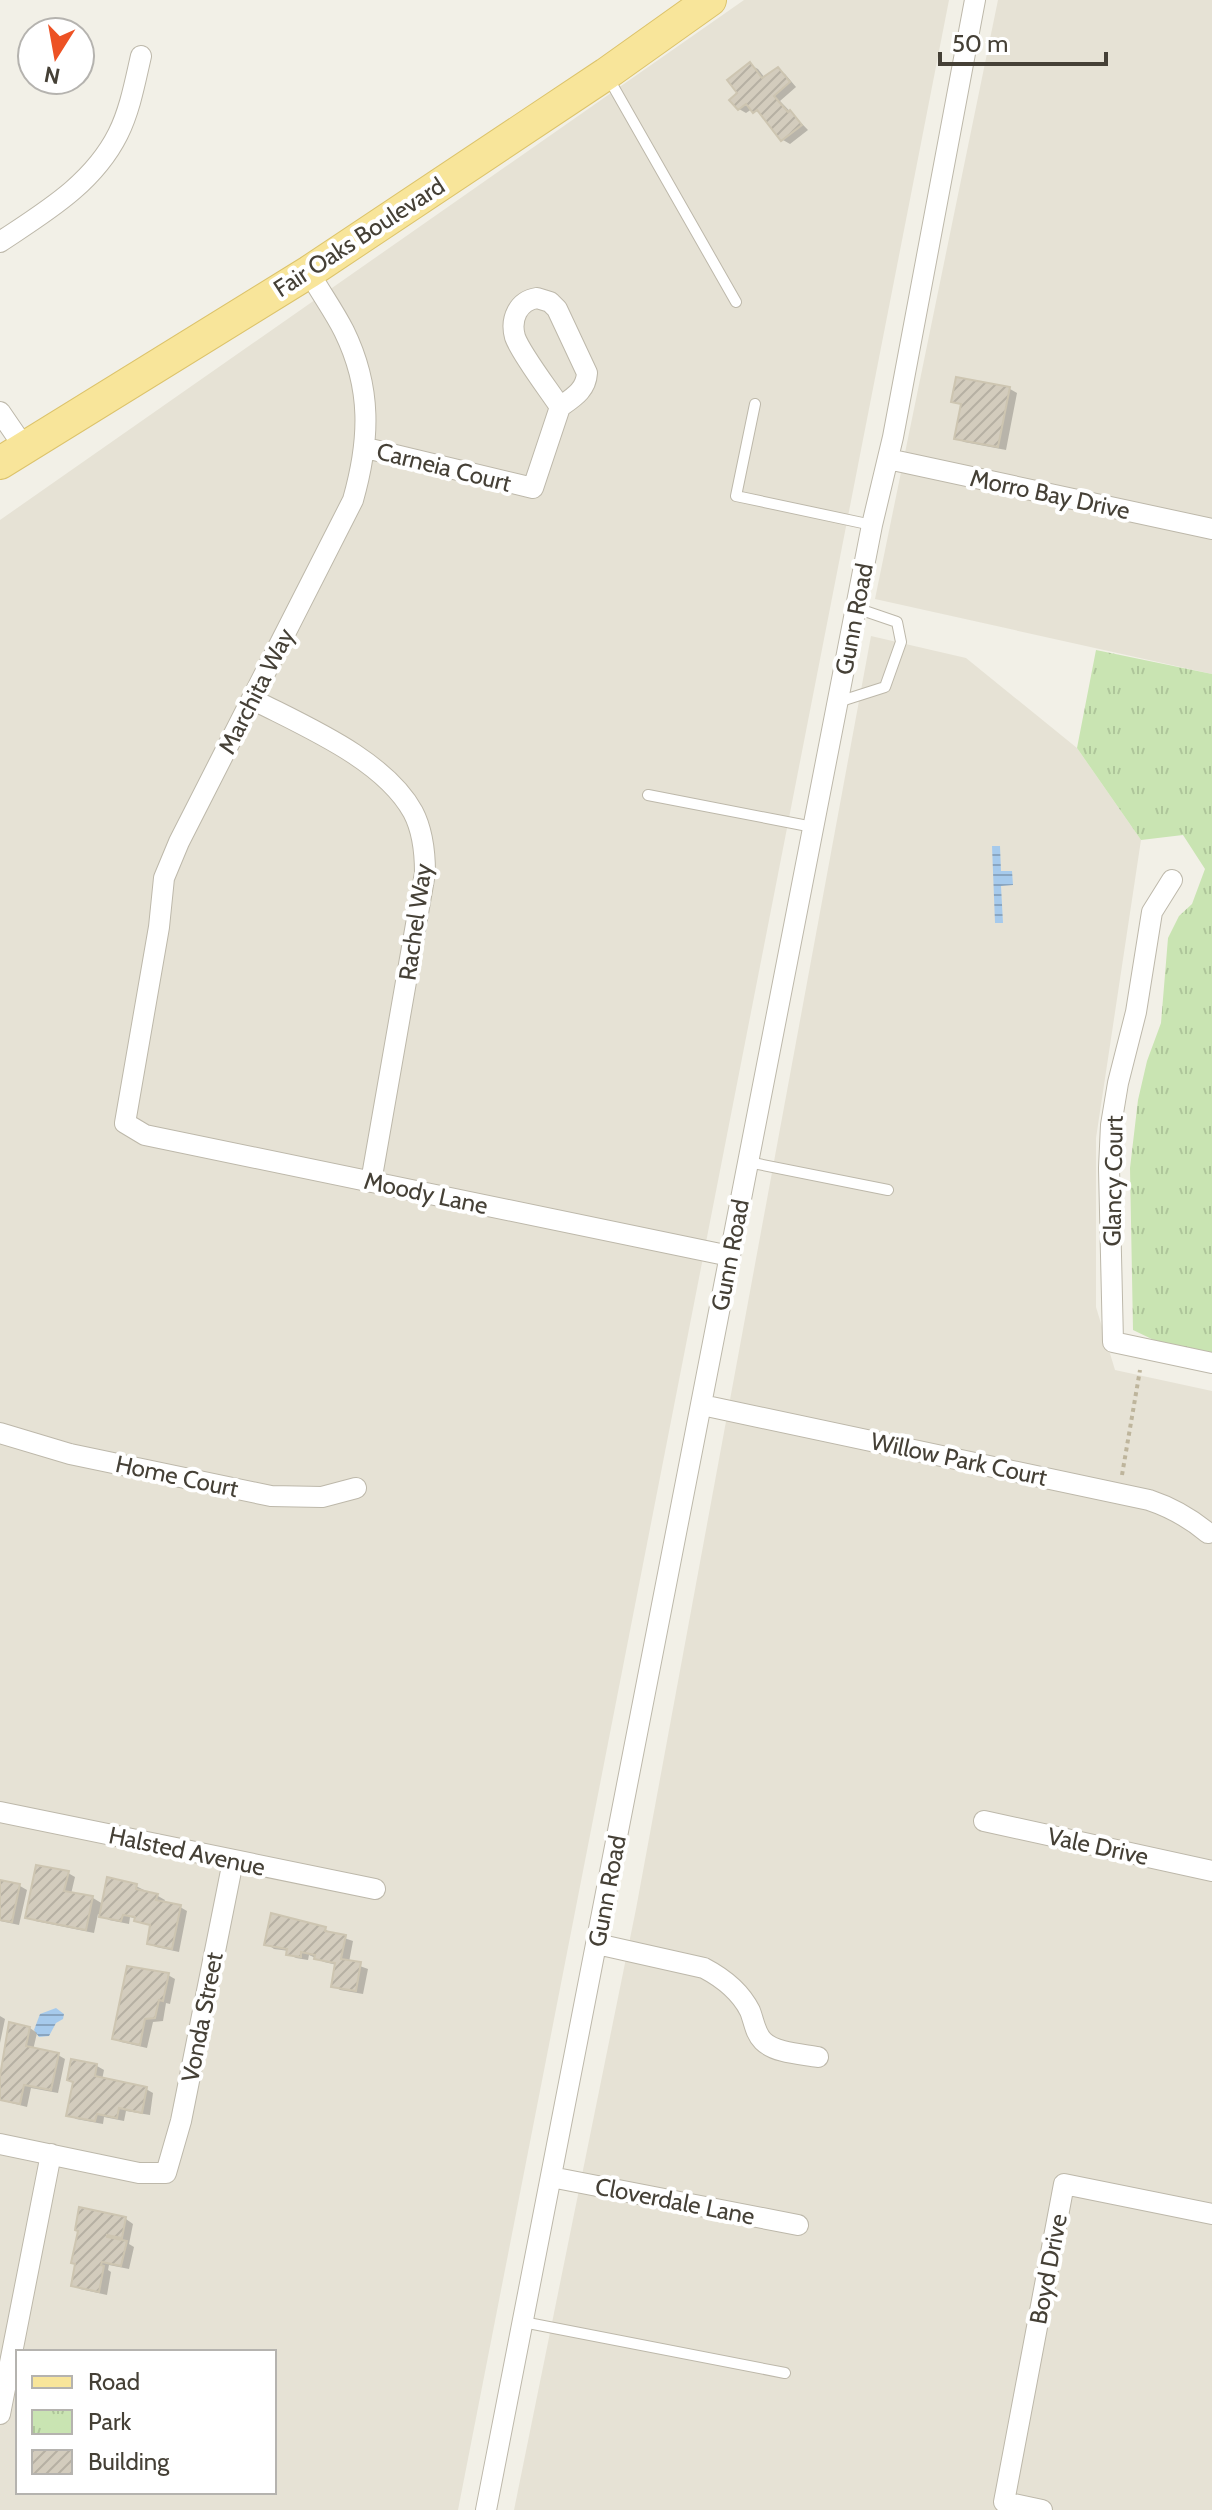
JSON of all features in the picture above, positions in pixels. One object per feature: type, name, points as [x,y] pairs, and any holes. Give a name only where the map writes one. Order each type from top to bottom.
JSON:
[{"type":"main road","name":"Fair Oaks Boulevard","points":[[12,455],[309,272],[606,74],[710,0]]},
{"type":"street","name":"Gunn Road","points":[[486,2510],[975,0]]},
{"type":"street","points":[[0,242],[63,199],[91,174],[118,133],[133,93],[141,56]]},
{"type":"street","name":"Marchita Way","points":[[125,1123],[159,927],[164,878],[179,842],[353,500],[366,448],[367,416],[357,363],[343,330],[309,272]]},
{"type":"street","name":"Carneia Court","points":[[366,448],[533,488],[560,407],[580,392],[586,383],[587,373],[557,309],[550,302],[529,299],[517,310],[513,324],[516,339],[560,407]]},
{"type":"street","points":[[0,412],[12,455]]},
{"type":"street","name":"Morro Bay Drive","points":[[888,459],[1212,529]]},
{"type":"street","name":"Rachel Way","points":[[252,699],[313,730],[385,778],[406,800],[420,828],[425,873],[371,1182]]},
{"type":"street","name":"Glancy Court","points":[[1172,880],[1152,912],[1136,1012],[1111,1125],[1113,1342],[1212,1363]]},
{"type":"street","name":"Moody Lane","points":[[125,1123],[145,1135],[730,1256]]},
{"type":"street","name":"Willow Park Court","points":[[702,1405],[1119,1493],[1165,1506],[1208,1533]]},
{"type":"street","name":"Home Court","points":[[0,1433],[70,1454],[271,1496],[322,1497],[356,1488]]},
{"type":"street","name":"Halsted Avenue","points":[[0,1812],[375,1889]]},
{"type":"street","name":"Vale Drive","points":[[984,1821],[1212,1871]]},
{"type":"street","name":"Vonda Street","points":[[51,2154],[139,2173],[166,2173],[181,2121],[233,1861]]},
{"type":"street","points":[[597,1944],[704,1968],[737,1991],[763,2042],[774,2048],[818,2057]]},
{"type":"street","points":[[0,2144],[51,2154],[0,2414]]},
{"type":"street","name":"Cloverdale Lane","points":[[551,2177],[798,2225]]},
{"type":"street","name":"Boyd Drive","points":[[1042,2510],[1004,2502],[1064,2184],[1212,2214]]},
{"type":"lane","points":[[606,74],[736,302]]},
{"type":"lane","points":[[755,404],[736,496],[872,525]]},
{"type":"lane","points":[[838,702],[885,687],[901,642],[897,622],[856,608]]},
{"type":"lane","points":[[648,795],[813,827]]},
{"type":"lane","points":[[748,1162],[888,1190]]},
{"type":"lane","points":[[523,2322],[785,2373]]},
{"type":"path","points":[[1119,1493],[1143,1349]]},
{"type":"shaded area","points":[[744,0],[949,0],[458,2510],[0,2510],[0,520]]},
{"type":"shaded area","points":[[998,0],[1212,0],[1212,674],[875,599]]},
{"type":"shaded area","points":[[871,636],[966,658],[1077,748],[1141,840],[1096,1138],[1096,1307],[1115,1370],[1212,1391],[1212,2510],[514,2510],[636,1909]]},
{"type":"green space","points":[[1096,650],[1212,674],[1212,1356],[1158,1342],[1133,1330],[1130,1168],[1138,1100],[1147,1061],[1161,1023],[1168,938],[1179,916],[1192,904],[1205,869],[1183,835],[1141,840],[1077,748]]},
{"type":"water","points":[[992,846],[1000,846],[1001,871],[1012,871],[1013,885],[1001,886],[1003,923],[995,923]]},
{"type":"water","points":[[56,2008],[64,2014],[63,2019],[56,2023],[49,2036],[39,2037],[34,2030],[40,2014]]},
{"type":"building","points":[[750,62],[762,78],[778,67],[790,82],[774,96],[802,125],[781,141],[757,110],[753,113],[746,104],[738,110],[729,100],[737,93],[727,80]]},
{"type":"building","points":[[956,377],[1010,387],[998,447],[954,439],[961,404],[951,402]]},
{"type":"building","points":[[36,1865],[69,1871],[64,1891],[93,1896],[86,1930],[25,1918]]},
{"type":"building","points":[[107,1877],[137,1884],[136,1889],[158,1894],[156,1900],[181,1905],[172,1949],[147,1944],[150,1925],[134,1921],[135,1917],[123,1915],[121,1921],[99,1917]]},
{"type":"building","points":[[0,1880],[20,1884],[12,1922],[0,1920]]},
{"type":"building","points":[[271,1913],[346,1935],[341,1959],[361,1962],[356,1991],[331,1987],[335,1963],[314,1959],[315,1955],[301,1952],[301,1957],[286,1955],[287,1949],[264,1945]]},
{"type":"building","points":[[127,1966],[169,1973],[163,2001],[159,2000],[155,2018],[145,2019],[140,2045],[112,2039]]},
{"type":"building","points":[[9,2022],[30,2027],[26,2046],[59,2053],[51,2090],[24,2085],[20,2104],[0,2100],[0,2076]]},
{"type":"building","points":[[71,2059],[97,2064],[95,2076],[147,2087],[142,2113],[119,2108],[117,2118],[97,2114],[95,2121],[66,2116],[73,2082],[67,2080]]},
{"type":"building","points":[[79,2207],[126,2217],[122,2238],[107,2235],[127,2241],[121,2266],[102,2262],[99,2292],[71,2286]]}]
